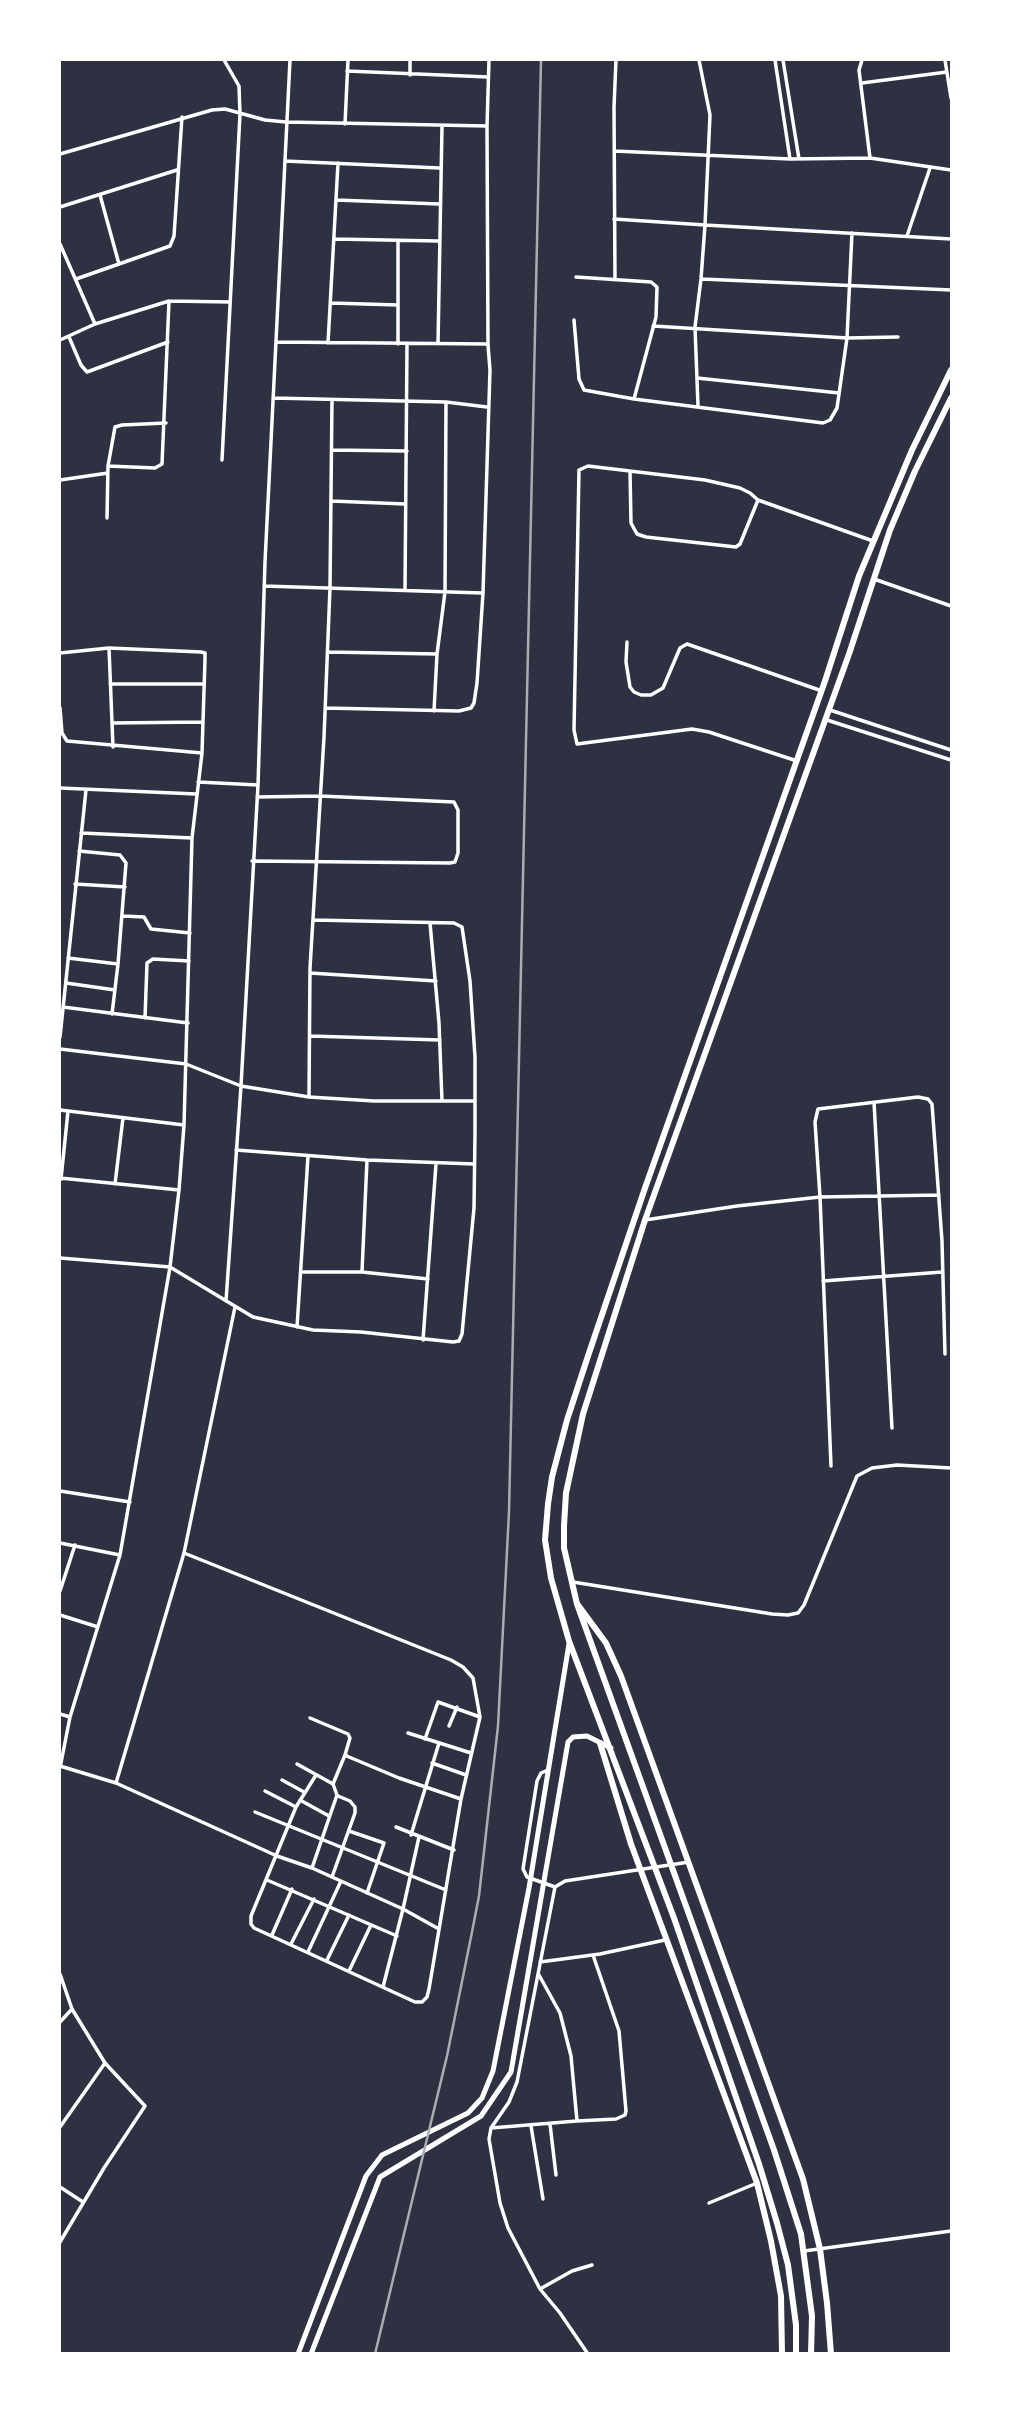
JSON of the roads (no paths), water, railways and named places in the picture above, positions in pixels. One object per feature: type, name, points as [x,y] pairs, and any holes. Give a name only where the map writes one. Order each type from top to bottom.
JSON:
[{"type":"main road","points":[[796,2354],[796,2325],[788,2265],[759,2164],[674,1918],[569,1641],[551,1578],[545,1540],[550,1490],[561,1443],[645,1188],[822,691],[859,576],[912,450],[951,370]]},
{"type":"main road","points":[[811,2354],[812,2316],[804,2251],[774,2150],[577,1604],[564,1548],[566,1493],[583,1414],[645,1220],[890,530],[951,398]]},
{"type":"main road","points":[[577,1604],[613,1657],[803,2179],[820,2249],[831,2354]]},
{"type":"main road","points":[[298,2354],[366,2176],[382,2155],[467,2113],[482,2098],[494,2071],[529,1888],[569,1641]]},
{"type":"main road","points":[[311,2354],[380,2177],[481,2116],[511,2072],[568,1742],[573,1737],[587,1736],[611,1748]]},
{"type":"main road","points":[[600,1743],[631,1844],[757,2183],[781,2296],[782,2354]]},
{"type":"street","points":[[222,460],[240,114],[239,86],[224,60]]},
{"type":"street","points":[[226,1301],[258,785],[264,586],[290,60]]},
{"type":"street","points":[[345,124],[348,60]]},
{"type":"street","points":[[410,60],[410,75]]},
{"type":"street","points":[[325,708],[467,710],[474,703],[483,593],[490,370],[487,126],[489,60]]},
{"type":"street","points":[[615,280],[616,60]]},
{"type":"street","points":[[698,407],[695,327],[705,225],[710,115],[699,60]]},
{"type":"street","points":[[775,60],[790,159]]},
{"type":"street","points":[[783,60],[799,159]]},
{"type":"street","points":[[862,60],[859,67],[870,158]]},
{"type":"street","points":[[945,60],[951,98]]},
{"type":"street","points":[[347,71],[489,77]]},
{"type":"street","points":[[862,83],[947,72]]},
{"type":"street","points":[[60,154],[182,117],[225,109],[286,122],[487,126]]},
{"type":"street","points":[[76,279],[165,249],[173,243],[182,117]]},
{"type":"street","points":[[438,344],[439,168],[442,126]]},
{"type":"street","points":[[614,152],[790,159],[870,158],[951,170]]},
{"type":"street","points":[[285,161],[439,168]]},
{"type":"street","points":[[328,343],[338,163]]},
{"type":"street","points":[[907,236],[930,168]]},
{"type":"street","points":[[60,206],[177,170]]},
{"type":"street","points":[[100,194],[119,264]]},
{"type":"street","points":[[336,200],[439,204]]},
{"type":"street","points":[[614,219],[951,239]]},
{"type":"street","points":[[573,320],[580,386],[591,392],[823,423],[834,415],[839,393],[847,338],[852,233]]},
{"type":"street","points":[[334,239],[438,241]]},
{"type":"street","points":[[398,241],[398,344]]},
{"type":"street","points":[[60,244],[95,324]]},
{"type":"street","points":[[576,277],[655,284],[658,291],[653,326],[634,399]]},
{"type":"street","points":[[701,279],[951,290]]},
{"type":"street","points":[[60,340],[95,324],[169,301],[230,302]]},
{"type":"street","points":[[108,466],[160,467],[163,459],[169,301]]},
{"type":"street","points":[[331,303],[398,305]]},
{"type":"street","points":[[653,326],[847,338],[898,337]]},
{"type":"street","points":[[69,337],[81,365],[87,372],[168,342]]},
{"type":"street","points":[[276,342],[488,345]]},
{"type":"street","points":[[405,590],[407,344]]},
{"type":"street","points":[[697,378],[839,393]]},
{"type":"street","points":[[273,398],[446,402],[488,407]]},
{"type":"street","points":[[309,1097],[310,973],[328,652],[332,400]]},
{"type":"street","points":[[434,710],[437,654],[445,592],[446,402]]},
{"type":"street","points":[[107,518],[108,466],[116,427],[166,423]]},
{"type":"street","points":[[332,450],[408,451]]},
{"type":"street","points":[[797,761],[692,729],[577,744],[574,730],[578,474],[582,467],[588,466],[717,483],[750,492],[758,500],[873,541]]},
{"type":"street","points":[[630,471],[631,523],[637,534],[646,537],[736,547],[743,538],[758,500]]},
{"type":"street","points":[[60,480],[108,473]]},
{"type":"street","points":[[331,501],[405,504]]},
{"type":"street","points":[[872,579],[951,606]]},
{"type":"street","points":[[264,586],[483,593]]},
{"type":"street","points":[[627,642],[626,662],[630,687],[640,695],[651,695],[663,688],[680,648],[687,644],[822,691]]},
{"type":"street","points":[[60,653],[109,648],[205,653],[202,753],[192,838],[184,1125],[170,1267],[120,1555],[70,1717],[60,1767],[116,1783],[277,1856],[341,1881],[439,1928]]},
{"type":"street","points":[[109,648],[113,747]]},
{"type":"street","points":[[328,652],[437,654]]},
{"type":"street","points":[[110,684],[204,684]]},
{"type":"street","points":[[60,708],[62,733],[67,741],[202,753]]},
{"type":"street","points":[[828,709],[951,750]]},
{"type":"street","points":[[824,719],[951,760]]},
{"type":"street","points":[[112,723],[202,722]]},
{"type":"street","points":[[198,782],[258,785]]},
{"type":"street","points":[[60,788],[196,794]]},
{"type":"street","points":[[60,1037],[86,790]]},
{"type":"street","points":[[252,861],[450,863],[456,862],[458,853],[458,810],[454,802],[320,796],[257,797]]},
{"type":"street","points":[[81,833],[192,838]]},
{"type":"street","points":[[79,851],[120,855],[126,863],[111,1014]]},
{"type":"street","points":[[75,884],[125,887]]},
{"type":"street","points":[[122,916],[144,917],[151,929],[191,933]]},
{"type":"street","points":[[60,1258],[170,1267],[253,1317],[297,1327],[423,1340],[457,1342],[461,1338],[474,1208],[475,1058],[464,933],[459,924],[313,920]]},
{"type":"street","points":[[430,923],[440,1040],[442,1101]]},
{"type":"street","points":[[68,958],[118,964]]},
{"type":"street","points":[[145,1018],[147,962],[153,959],[189,961]]},
{"type":"street","points":[[310,973],[436,981]]},
{"type":"street","points":[[66,983],[115,990]]},
{"type":"street","points":[[63,1007],[188,1023]]},
{"type":"street","points":[[310,1036],[440,1040]]},
{"type":"street","points":[[60,1049],[186,1064],[241,1086],[309,1097],[374,1101],[474,1101]]},
{"type":"street","points":[[831,1466],[815,1122],[818,1110],[918,1097],[928,1099],[932,1104],[939,1195],[945,1353]]},
{"type":"street","points":[[874,1102],[892,1428]]},
{"type":"street","points":[[60,1110],[184,1125]]},
{"type":"street","points":[[68,1111],[60,1179],[179,1190]]},
{"type":"street","points":[[115,1184],[124,1118]]},
{"type":"street","points":[[236,1150],[367,1160],[474,1164]]},
{"type":"street","points":[[297,1327],[308,1156]]},
{"type":"street","points":[[362,1272],[367,1160]]},
{"type":"street","points":[[423,1340],[436,1163]]},
{"type":"street","points":[[645,1220],[820,1197],[939,1195]]},
{"type":"street","points":[[302,1272],[362,1272],[428,1279]]},
{"type":"street","points":[[823,1281],[942,1272]]},
{"type":"street","points":[[116,1783],[184,1553],[235,1307]]},
{"type":"street","points":[[571,1582],[788,1615],[798,1612],[804,1605],[857,1476],[872,1468],[897,1465],[951,1468]]},
{"type":"street","points":[[60,1491],[130,1502]]},
{"type":"street","points":[[60,1543],[120,1555]]},
{"type":"street","points":[[60,1591],[75,1545]]},
{"type":"street","points":[[184,1553],[451,1660],[463,1667],[473,1678],[480,1717],[461,1799],[426,1997],[422,2002],[415,2002],[254,1928],[251,1924],[251,1916],[296,1807],[316,1775]]},
{"type":"street","points":[[60,1615],[98,1627]]},
{"type":"street","points":[[425,1739],[436,1705],[443,1702],[480,1717]]},
{"type":"street","points":[[449,1726],[457,1707]]},
{"type":"street","points":[[60,1714],[70,1717]]},
{"type":"street","points":[[310,1718],[348,1734],[350,1738],[333,1784]]},
{"type":"street","points":[[408,1733],[471,1753]]},
{"type":"street","points":[[411,1835],[439,1743]]},
{"type":"street","points":[[345,1755],[461,1799]]},
{"type":"street","points":[[432,1763],[466,1775]]},
{"type":"street","points":[[297,1764],[333,1784],[337,1795],[355,1807],[332,1877]]},
{"type":"street","points":[[548,1773],[541,1773],[537,1781],[523,1869],[527,1877],[555,1887]]},
{"type":"street","points":[[282,1780],[304,1792]]},
{"type":"street","points":[[265,1791],[296,1807]]},
{"type":"street","points":[[312,1868],[337,1795]]},
{"type":"street","points":[[300,1800],[329,1816]]},
{"type":"street","points":[[255,1812],[446,1890]]},
{"type":"street","points":[[396,1828],[454,1850]]},
{"type":"street","points":[[349,1831],[384,1843],[367,1893]]},
{"type":"street","points":[[383,1987],[419,1837]]},
{"type":"street","points":[[588,2354],[540,2289],[508,2228],[489,2151],[491,2128],[509,2102],[517,2082],[555,1887],[565,1881],[689,1862]]},
{"type":"street","points":[[267,1880],[397,1936]]},
{"type":"street","points":[[308,1952],[341,1881]]},
{"type":"street","points":[[272,1936],[292,1889]]},
{"type":"street","points":[[291,1945],[314,1899]]},
{"type":"street","points":[[327,1961],[349,1915]]},
{"type":"street","points":[[349,1971],[371,1925]]},
{"type":"street","points":[[540,1962],[593,1955],[666,1940]]},
{"type":"street","points":[[491,2128],[616,2119],[625,2115],[619,2031],[593,1955]]},
{"type":"street","points":[[538,1973],[560,2013],[571,2056],[577,2121]]},
{"type":"street","points":[[60,1974],[72,2009],[105,2063],[145,2104],[145,2108],[60,2241]]},
{"type":"street","points":[[60,2022],[72,2009]]},
{"type":"street","points":[[60,2127],[61,2120],[105,2063]]},
{"type":"street","points":[[550,2124],[556,2175]]},
{"type":"street","points":[[531,2126],[543,2199]]},
{"type":"street","points":[[709,2203],[757,2183]]},
{"type":"street","points":[[60,2187],[83,2202]]},
{"type":"street","points":[[804,2251],[951,2231]]},
{"type":"street","points":[[540,2289],[572,2271],[592,2265]]},
{"type":"railway","points":[[375,2354],[447,2056],[472,1932],[479,1896],[498,1726],[509,1512],[541,60]]}]
